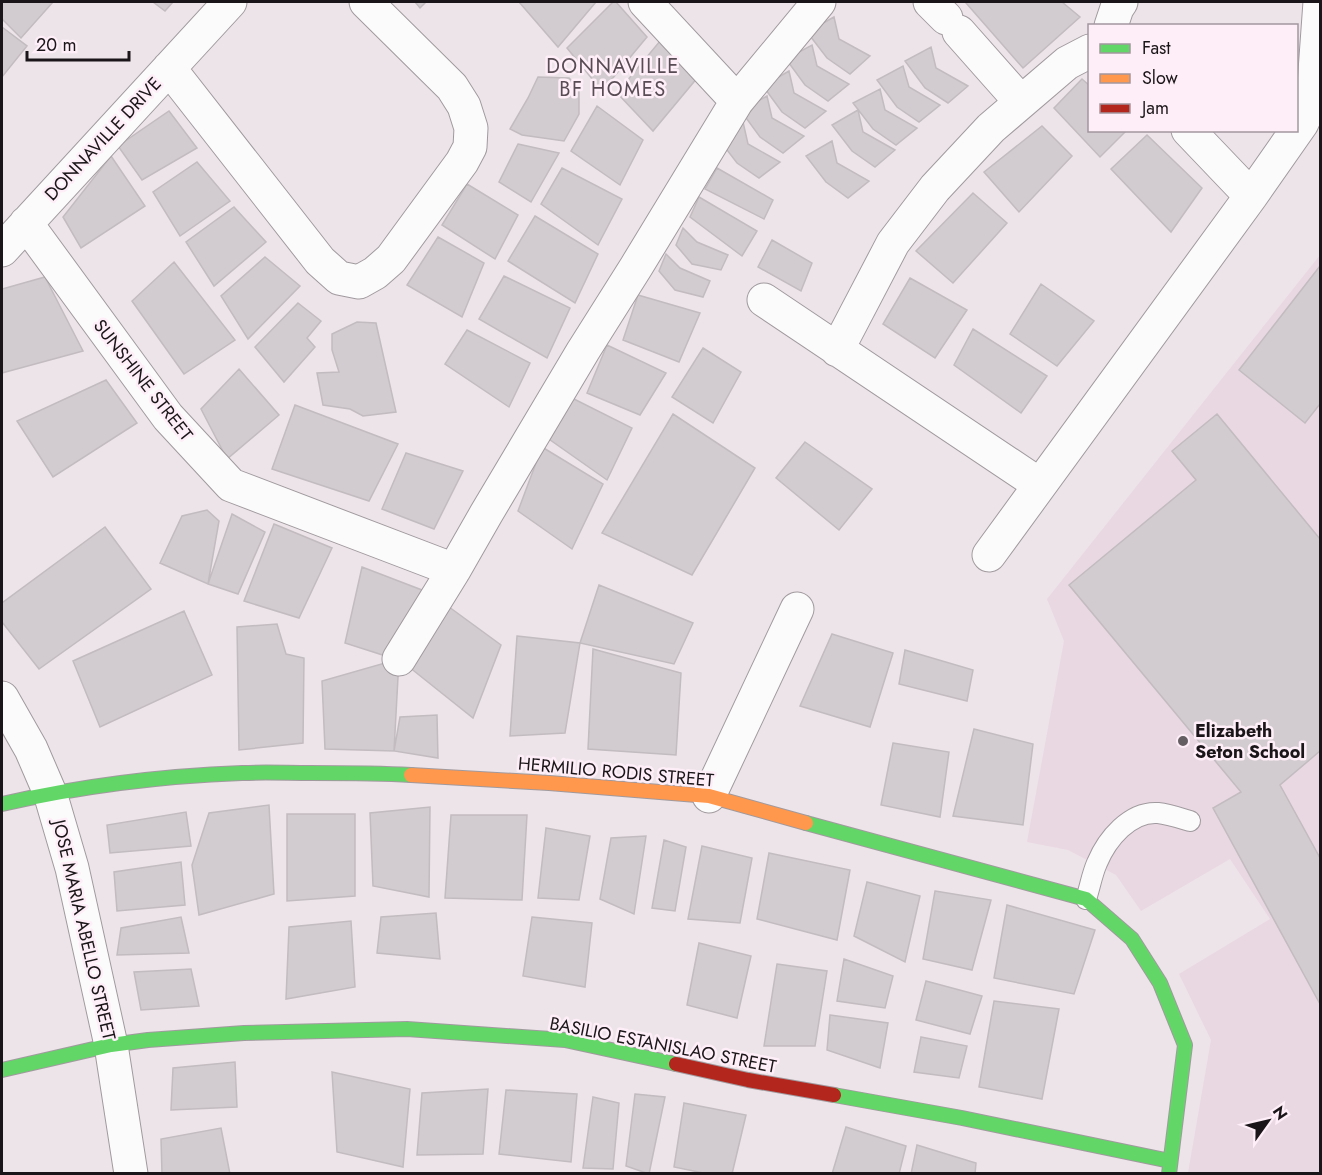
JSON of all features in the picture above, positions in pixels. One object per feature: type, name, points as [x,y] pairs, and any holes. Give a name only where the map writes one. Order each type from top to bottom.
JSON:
[{"type":"street","name":"DONNAVILLE DRIVE","points":[[2,250],[230,2]]},
{"type":"street","points":[[169,68],[320,261],[339,278],[359,282],[375,273],[391,259],[456,171],[470,147],[471,128],[464,106],[452,87],[366,2]]},
{"type":"street","points":[[645,2],[737,101]]},
{"type":"street","points":[[399,659],[583,351],[737,101],[819,2]]},
{"type":"street","points":[[1112,24],[1121,2]]},
{"type":"street","points":[[1298,129],[1313,99],[1320,2]]},
{"type":"street","points":[[945,17],[1021,102]]},
{"type":"street","points":[[837,350],[893,243],[935,188],[991,128],[1067,63],[1088,52]]},
{"type":"street","points":[[1190,132],[1251,196]]},
{"type":"street","points":[[989,555],[1296,132]]},
{"type":"street","name":"SUNSHINE STREET","points":[[26,223],[168,417],[231,485],[454,570]]},
{"type":"street","points":[[764,300],[1040,485]]},
{"type":"street","points":[[709,796],[797,609]]},
{"type":"street","name":"JOSE MARIA ABELLO STREET","points":[[2,698],[31,749],[50,794],[72,868],[111,1046],[130,1173]]},
{"type":"street","name":"HERMILIO RODIS STREET","points":[[2,804],[102,785],[243,774],[383,773],[709,796],[1086,899],[1132,939],[1160,983],[1185,1045],[1170,1167]]},
{"type":"street","name":"BASILIO ESTANISLAO STREET","points":[[2,1070],[148,1040],[244,1033],[407,1029],[565,1040],[748,1080],[962,1118],[1170,1167]]},
{"type":"lane","points":[[1086,899],[1096,864],[1109,840],[1126,824],[1143,814],[1159,813],[1190,821]]},
{"type":"shaded area","name":"Elizabeth Seton School","points":[[1320,255],[1320,1173],[1188,1173],[1211,1040],[1179,974],[1270,919],[1230,859],[1141,911],[1116,875],[1068,850],[1027,842],[1064,641],[1047,599]]},
{"type":"building","points":[[2,2],[53,2],[21,38],[2,19]]},
{"type":"building","points":[[153,2],[173,2],[165,11]]},
{"type":"building","points":[[415,2],[426,2],[420,8]]},
{"type":"building","points":[[519,2],[596,2],[558,47]]},
{"type":"building","points":[[613,2],[616,2],[647,37],[602,91],[567,48]]},
{"type":"building","points":[[1062,2],[1080,17],[1023,68],[966,3]]},
{"type":"building","points":[[834,17],[839,39],[870,56],[850,74],[827,58],[807,32]]},
{"type":"building","points":[[2,27],[27,46],[2,77]]},
{"type":"building","points":[[660,41],[698,77],[653,131],[617,93]]},
{"type":"building","points":[[812,45],[817,66],[849,84],[828,101],[805,85],[786,59]]},
{"type":"building","points":[[931,47],[936,68],[968,86],[948,103],[925,88],[905,61]]},
{"type":"building","points":[[903,66],[909,87],[940,105],[919,122],[897,107],[877,80]]},
{"type":"building","points":[[789,71],[794,93],[826,111],[805,128],[782,112],[763,86]]},
{"type":"building","points":[[538,77],[569,78],[579,88],[579,114],[564,141],[522,135],[510,129]]},
{"type":"building","points":[[1082,79],[1088,84],[1088,132],[1125,132],[1100,157],[1054,108]]},
{"type":"building","points":[[880,89],[885,110],[917,128],[896,145],[873,129],[853,103]]},
{"type":"building","points":[[767,96],[772,118],[804,136],[783,153],[760,137],[741,111]]},
{"type":"building","points":[[597,106],[643,140],[620,185],[571,151]]},
{"type":"building","points":[[858,110],[863,132],[895,150],[875,167],[852,151],[832,125]]},
{"type":"building","points":[[169,111],[197,148],[142,180],[118,146]]},
{"type":"building","points":[[743,122],[748,144],[780,162],[759,178],[737,163],[717,137]]},
{"type":"building","points":[[1042,126],[1072,156],[1019,212],[984,172]]},
{"type":"building","points":[[1147,135],[1202,188],[1171,232],[1111,169]]},
{"type":"building","points":[[832,141],[837,163],[869,181],[848,198],[826,182],[806,156]]},
{"type":"building","points":[[518,144],[559,153],[531,202],[499,182]]},
{"type":"building","points":[[111,156],[145,206],[81,248],[63,217]]},
{"type":"building","points":[[197,162],[230,201],[180,236],[153,192]]},
{"type":"building","points":[[562,168],[622,199],[598,245],[541,204]]},
{"type":"building","points":[[717,168],[773,200],[764,219],[705,189]]},
{"type":"building","points":[[467,184],[518,215],[495,259],[442,225]]},
{"type":"building","points":[[973,193],[1007,223],[953,283],[916,251]]},
{"type":"building","points":[[699,197],[757,231],[742,256],[690,217]]},
{"type":"building","points":[[234,207],[266,242],[214,286],[186,242]]},
{"type":"building","points":[[535,216],[598,254],[575,303],[508,261]]},
{"type":"building","points":[[683,228],[697,242],[728,255],[721,270],[692,264],[676,245]]},
{"type":"building","points":[[438,237],[484,263],[462,317],[407,285]]},
{"type":"building","points":[[772,240],[812,263],[801,291],[758,267]]},
{"type":"building","points":[[666,254],[680,268],[710,281],[703,297],[675,290],[659,271]]},
{"type":"building","points":[[265,257],[300,286],[248,339],[221,296]]},
{"type":"building","points":[[174,262],[235,340],[184,374],[132,301]]},
{"type":"building","points":[[1320,266],[1320,404],[1305,423],[1239,370]]},
{"type":"building","points":[[504,276],[570,308],[547,358],[479,319]]},
{"type":"building","points":[[45,277],[83,351],[2,373],[2,289]]},
{"type":"building","points":[[910,278],[967,310],[935,358],[883,324]]},
{"type":"building","points":[[1041,284],[1094,321],[1057,366],[1010,334]]},
{"type":"building","points":[[638,295],[700,313],[679,362],[623,340]]},
{"type":"building","points":[[298,303],[321,321],[307,338],[315,347],[284,382],[255,347]]},
{"type":"building","points":[[357,322],[376,323],[396,412],[363,416],[350,409],[323,405],[317,373],[339,372],[332,350],[332,334]]},
{"type":"building","points":[[973,329],[1047,376],[1021,413],[954,365]]},
{"type":"building","points":[[467,330],[530,363],[509,407],[445,364]]},
{"type":"building","points":[[607,345],[666,373],[640,415],[587,393]]},
{"type":"building","points":[[703,348],[741,372],[713,423],[672,397]]},
{"type":"building","points":[[239,369],[279,415],[227,459],[201,409]]},
{"type":"building","points":[[106,380],[137,423],[53,477],[17,421]]},
{"type":"building","points":[[566,395],[632,428],[607,480],[546,437]]},
{"type":"building","points":[[295,405],[398,444],[369,501],[272,469]]},
{"type":"building","points":[[673,414],[755,468],[692,575],[602,533]]},
{"type":"building","points":[[1217,414],[1320,539],[1320,751],[1280,785],[1320,858],[1320,1004],[1213,808],[1241,792],[1069,585],[1196,480],[1172,451]]},
{"type":"building","points":[[805,442],[872,489],[839,530],[776,478]]},
{"type":"building","points":[[542,447],[603,484],[572,549],[518,511]]},
{"type":"building","points":[[406,453],[463,471],[434,529],[382,509]]},
{"type":"building","points":[[207,510],[219,521],[208,584],[160,563],[182,516]]},
{"type":"building","points":[[232,514],[265,532],[238,594],[208,584]]},
{"type":"building","points":[[274,524],[332,548],[299,618],[244,601]]},
{"type":"building","points":[[105,527],[151,589],[39,669],[2,622],[2,603]]},
{"type":"building","points":[[362,567],[422,590],[392,658],[345,643]]},
{"type":"building","points":[[599,585],[693,623],[674,664],[580,643]]},
{"type":"building","points":[[445,604],[501,645],[473,718],[399,659]]},
{"type":"building","points":[[184,611],[212,675],[100,727],[73,661]]},
{"type":"building","points":[[277,624],[286,654],[304,658],[303,743],[239,750],[237,627]]},
{"type":"building","points":[[832,634],[893,653],[870,727],[800,706]]},
{"type":"building","points":[[517,636],[580,643],[565,733],[510,736]]},
{"type":"building","points":[[593,649],[681,673],[676,755],[588,749]]},
{"type":"building","points":[[905,650],[973,670],[967,701],[899,684]]},
{"type":"building","points":[[399,659],[394,751],[325,749],[322,681]]},
{"type":"building","points":[[437,715],[438,758],[394,751],[400,717]]},
{"type":"building","points":[[974,729],[1033,744],[1023,825],[953,816]]},
{"type":"building","points":[[893,743],[949,752],[940,817],[881,805]]},
{"type":"building","points":[[269,805],[274,894],[199,915],[192,865],[209,813]]},
{"type":"building","points":[[430,807],[429,897],[373,886],[370,813]]},
{"type":"building","points":[[186,812],[191,846],[110,853],[107,825]]},
{"type":"building","points":[[287,814],[355,814],[355,896],[287,901]]},
{"type":"building","points":[[451,815],[527,815],[522,900],[445,898]]},
{"type":"building","points":[[546,828],[590,836],[579,900],[538,898]]},
{"type":"building","points":[[646,836],[634,914],[600,899],[611,838]]},
{"type":"building","points":[[664,840],[686,847],[675,911],[652,908]]},
{"type":"building","points":[[702,846],[752,858],[740,923],[688,919]]},
{"type":"building","points":[[769,853],[850,870],[837,940],[757,919]]},
{"type":"building","points":[[181,862],[185,905],[117,911],[114,872]]},
{"type":"building","points":[[867,882],[920,896],[905,962],[854,936]]},
{"type":"building","points":[[935,891],[991,900],[972,970],[923,959]]},
{"type":"building","points":[[1007,905],[1095,930],[1074,994],[994,978]]},
{"type":"building","points":[[436,913],[440,959],[377,953],[381,917]]},
{"type":"building","points":[[181,917],[189,953],[117,955],[121,928]]},
{"type":"building","points":[[532,917],[592,923],[585,987],[523,976]]},
{"type":"building","points":[[351,921],[355,987],[286,999],[289,927]]},
{"type":"building","points":[[699,943],[751,956],[737,1018],[687,1005]]},
{"type":"building","points":[[844,959],[893,976],[885,1008],[837,1001]]},
{"type":"building","points":[[777,964],[827,971],[815,1046],[764,1046]]},
{"type":"building","points":[[191,969],[199,1006],[141,1010],[134,972]]},
{"type":"building","points":[[926,981],[982,996],[970,1034],[916,1020]]},
{"type":"building","points":[[994,1001],[1059,1009],[1042,1099],[979,1087]]},
{"type":"building","points":[[830,1015],[888,1023],[880,1068],[827,1050]]},
{"type":"building","points":[[921,1037],[967,1046],[959,1078],[914,1072]]},
{"type":"building","points":[[235,1062],[237,1107],[171,1110],[173,1068]]},
{"type":"building","points":[[332,1072],[410,1089],[403,1167],[337,1152]]},
{"type":"building","points":[[488,1089],[483,1154],[417,1155],[422,1093]]},
{"type":"building","points":[[506,1090],[577,1094],[571,1162],[499,1154]]},
{"type":"building","points":[[635,1094],[665,1097],[649,1174],[626,1166]]},
{"type":"building","points":[[593,1097],[619,1103],[613,1169],[583,1168]]},
{"type":"building","points":[[684,1103],[746,1115],[732,1174],[708,1174],[674,1167]]},
{"type":"building","points":[[846,1127],[906,1146],[899,1174],[832,1174]]},
{"type":"building","points":[[221,1128],[230,1174],[162,1174],[161,1139]]},
{"type":"building","points":[[917,1145],[976,1163],[975,1174],[911,1174]]},
{"type":"traffic: fast","points":[[2,804],[91,787],[212,774],[411,775]]},
{"type":"traffic: fast","points":[[806,823],[1086,899],[1132,939],[1160,983],[1185,1045],[1169,1174]]},
{"type":"traffic: fast","points":[[2,1070],[111,1045],[148,1040],[244,1033],[407,1029],[565,1040],[676,1064]]},
{"type":"traffic: fast","points":[[834,1095],[962,1118],[1170,1161]]},
{"type":"traffic: slow","points":[[411,775],[709,796],[806,823]]},
{"type":"traffic: jam","points":[[676,1064],[748,1080],[834,1095]]},
{"type":"place","name":"Elizabeth Seton School","points":[[1183,741]]},
{"type":"district","name":"DONNAVILLE BF HOMES","points":[[613,78]]}]
